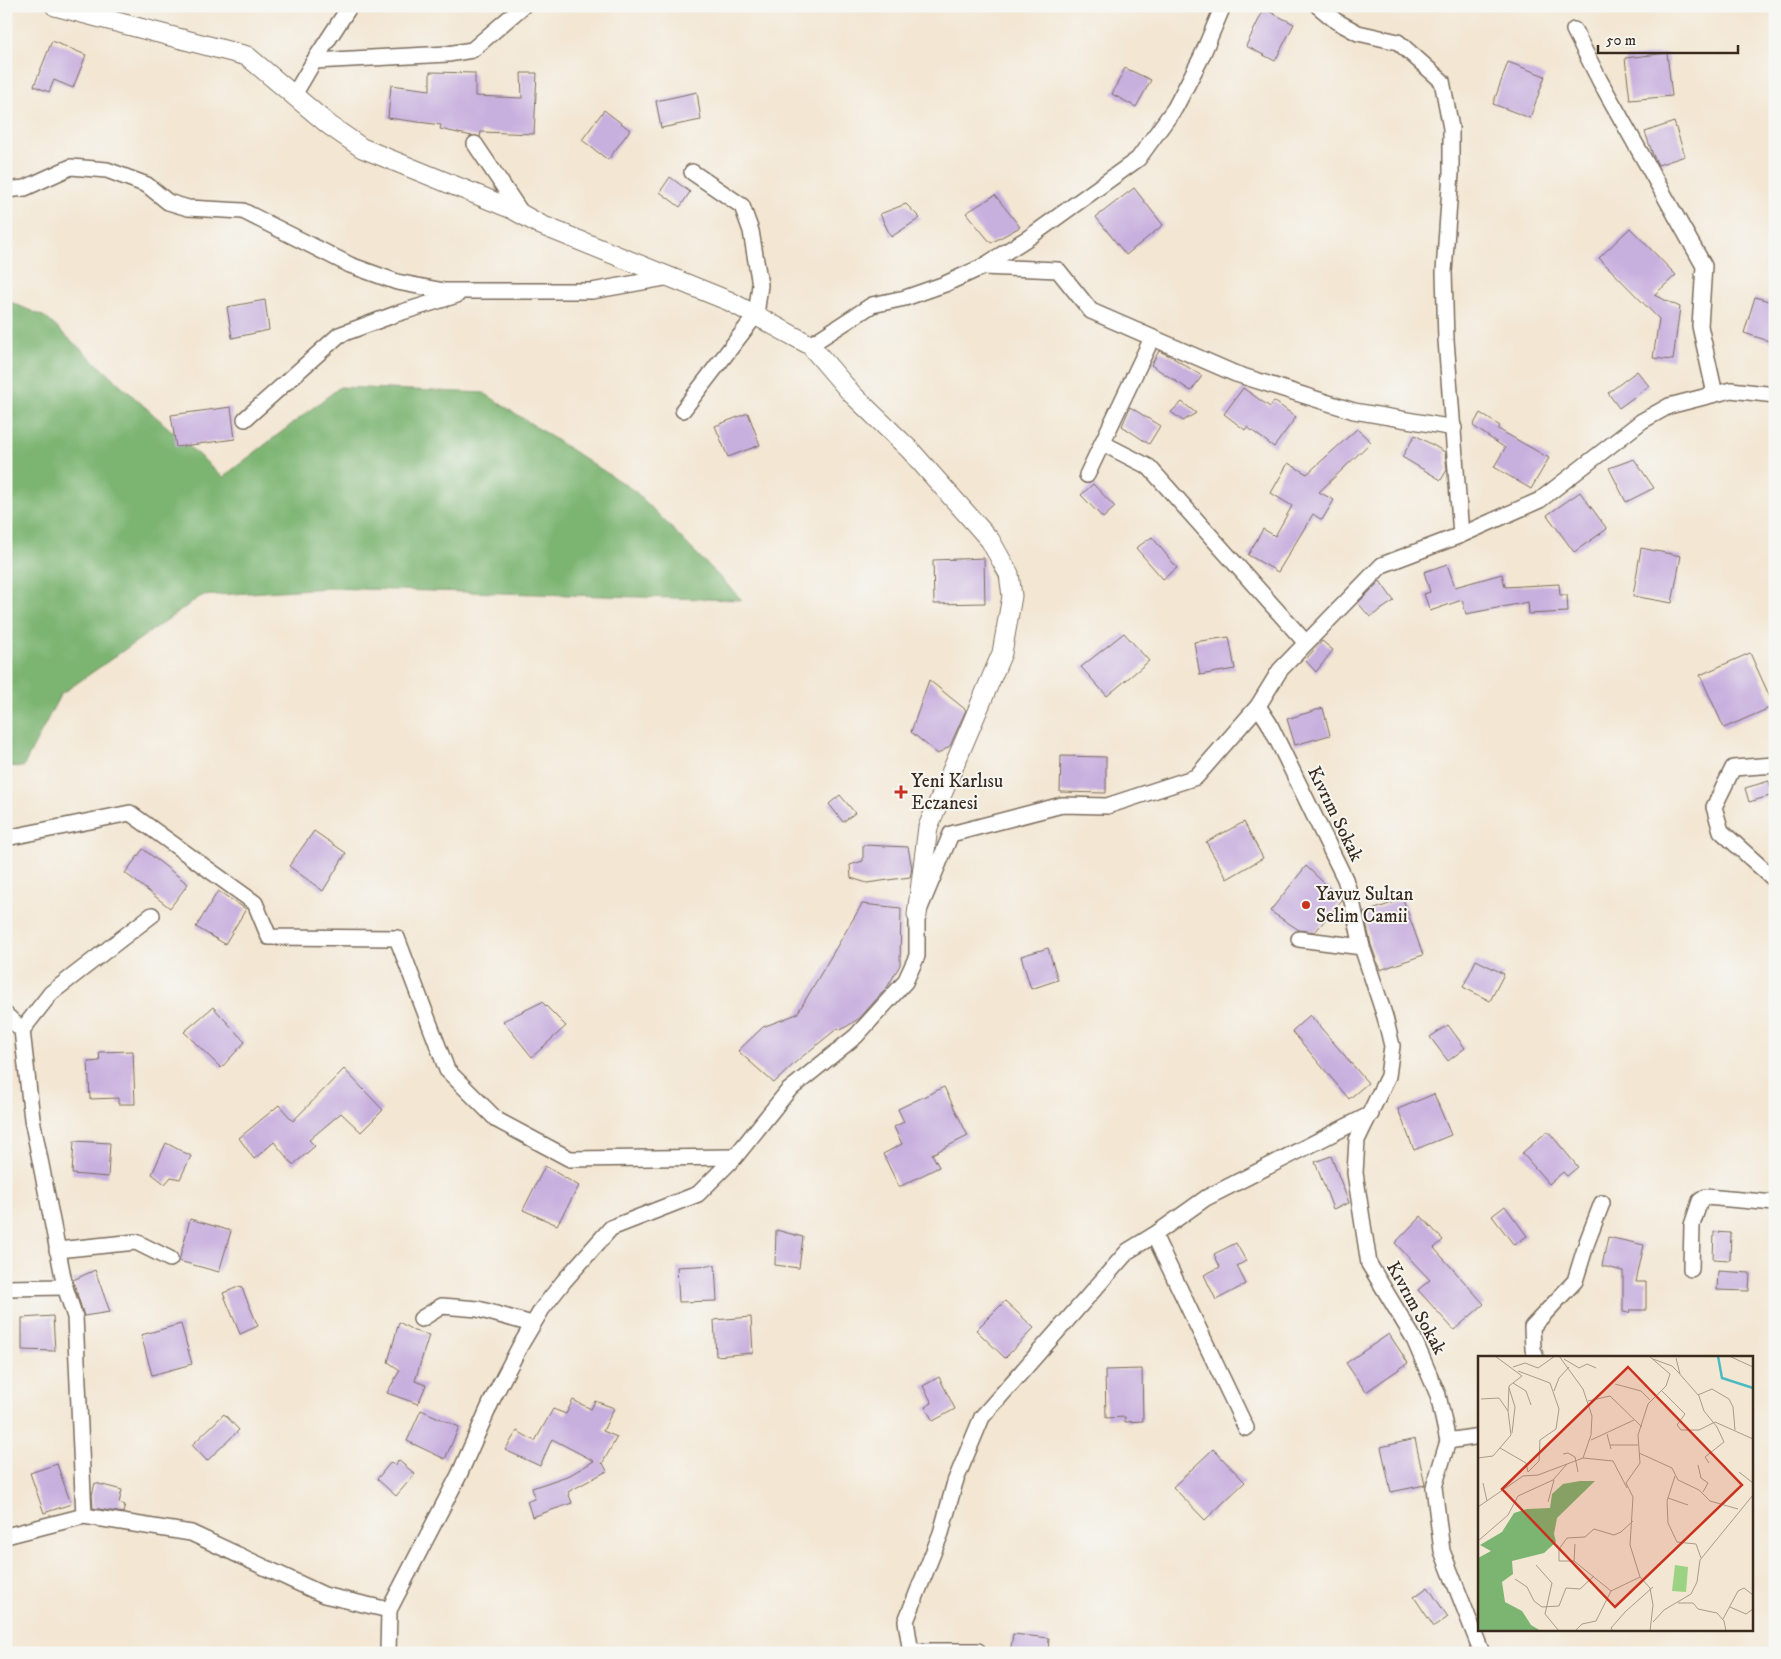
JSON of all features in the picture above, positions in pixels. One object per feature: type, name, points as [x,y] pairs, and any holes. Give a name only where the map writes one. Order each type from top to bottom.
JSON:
[{"type":"street","points":[[294,95],[350,6]]},
{"type":"street","points":[[314,61],[448,54],[472,50],[523,6]]},
{"type":"street","points":[[810,345],[872,305],[904,298],[945,284],[982,267],[1031,236],[1138,159],[1175,108],[1201,58],[1223,6]]},
{"type":"street","points":[[1318,6],[1336,21],[1358,33],[1398,42],[1442,81],[1450,128],[1451,173],[1444,272],[1446,340],[1462,535]]},
{"type":"street","points":[[62,7],[247,56],[329,125],[362,148],[512,209],[541,225],[729,301],[810,345],[852,394],[910,450],[990,540],[1009,574],[1012,596],[1002,652],[928,827],[917,915],[917,956],[905,982],[856,1036],[788,1091],[736,1157],[698,1194],[611,1228],[542,1309],[532,1324],[493,1398],[459,1475],[389,1610],[388,1653]]},
{"type":"street","points":[[1574,30],[1600,81],[1704,266],[1700,326],[1715,394]]},
{"type":"street","points":[[475,144],[522,214]]},
{"type":"street","points":[[6,190],[25,188],[71,166],[107,170],[147,185],[168,202],[188,208],[243,212],[350,265],[397,282],[444,291],[592,291],[670,277]]},
{"type":"street","points":[[682,410],[756,315],[760,285],[751,232],[742,206],[692,172]]},
{"type":"street","points":[[982,267],[1058,270],[1091,312],[1236,374],[1354,411],[1454,428]]},
{"type":"street","points":[[245,419],[340,335],[396,314],[474,290]]},
{"type":"street","points":[[1086,475],[1152,338]]},
{"type":"street","points":[[917,915],[952,834],[1062,805],[1107,806],[1196,777],[1258,706],[1280,670],[1382,564],[1462,535],[1540,500],[1642,421],[1669,406],[1731,390],[1775,396]]},
{"type":"street","points":[[1102,443],[1149,467],[1306,643]]},
{"type":"street","name":"Kıvrım Sokak","points":[[1258,706],[1269,723],[1345,879],[1362,947],[1385,1017],[1392,1046],[1388,1076],[1357,1140],[1355,1173],[1370,1264],[1416,1345],[1438,1395],[1448,1441],[1434,1487],[1442,1551],[1482,1653]]},
{"type":"street","points":[[1775,766],[1733,768],[1714,807],[1721,830],[1775,880]]},
{"type":"street","points":[[6,838],[130,813],[255,903],[269,937],[397,938],[447,1070],[497,1120],[570,1159],[736,1157]]},
{"type":"street","points":[[22,1030],[51,993],[152,915]]},
{"type":"street","points":[[1299,939],[1362,947]]},
{"type":"street","points":[[6,1015],[22,1030],[32,1119],[65,1287],[75,1317],[84,1516]]},
{"type":"street","points":[[978,1651],[910,1652],[906,1621],[940,1534],[955,1482],[982,1417],[1128,1251],[1206,1198],[1371,1114]]},
{"type":"street","points":[[1691,1269],[1692,1225],[1700,1201],[1706,1197],[1775,1203]]},
{"type":"street","points":[[1535,1356],[1532,1350],[1532,1326],[1575,1281],[1602,1203]]},
{"type":"street","points":[[1154,1235],[1246,1428]]},
{"type":"street","points":[[57,1250],[136,1242],[170,1259]]},
{"type":"street","points":[[6,1288],[65,1287]]},
{"type":"street","points":[[420,1319],[442,1306],[478,1309],[532,1324]]},
{"type":"street","points":[[1448,1441],[1478,1436]]},
{"type":"street","points":[[6,1536],[84,1516],[191,1534],[324,1595],[389,1610]]},
{"type":"green space","points":[[6,300],[45,317],[223,477],[340,387],[484,393],[636,492],[742,600],[328,588],[201,596],[60,695],[23,767],[6,766]]},
{"type":"building","points":[[1264,9],[1294,24],[1275,61],[1246,46]]},
{"type":"building","points":[[52,41],[86,55],[73,88],[54,80],[49,92],[34,86]]},
{"type":"building","points":[[1667,53],[1672,96],[1630,100],[1625,58]]},
{"type":"building","points":[[1508,62],[1545,76],[1530,118],[1493,104]]},
{"type":"building","points":[[1125,68],[1151,80],[1136,107],[1112,94]]},
{"type":"building","points":[[430,72],[475,73],[475,96],[522,98],[521,73],[537,73],[534,134],[481,132],[480,137],[440,129],[441,125],[388,118],[391,85],[430,90]]},
{"type":"building","points":[[697,92],[701,120],[661,128],[656,101]]},
{"type":"building","points":[[604,110],[630,130],[608,160],[582,140]]},
{"type":"building","points":[[1674,122],[1685,156],[1658,165],[1645,132]]},
{"type":"building","points":[[670,177],[690,192],[680,207],[660,192]]},
{"type":"building","points":[[1134,188],[1163,225],[1126,255],[1096,217]]},
{"type":"building","points":[[995,195],[1020,227],[991,243],[966,213]]},
{"type":"building","points":[[906,204],[920,218],[891,237],[880,214]]},
{"type":"building","points":[[1630,228],[1676,275],[1654,295],[1680,307],[1673,360],[1653,358],[1659,319],[1599,258]]},
{"type":"building","points":[[1755,297],[1775,303],[1775,343],[1744,333]]},
{"type":"building","points":[[265,300],[269,330],[232,338],[227,307]]},
{"type":"building","points":[[1159,351],[1202,376],[1191,391],[1151,365]]},
{"type":"building","points":[[1637,371],[1649,386],[1619,408],[1608,393]]},
{"type":"building","points":[[1243,388],[1270,407],[1274,401],[1296,417],[1274,447],[1247,427],[1245,430],[1224,414]]},
{"type":"building","points":[[1182,402],[1196,413],[1183,421],[1171,412]]},
{"type":"building","points":[[231,407],[235,439],[176,447],[171,415]]},
{"type":"building","points":[[1130,407],[1160,426],[1149,444],[1122,426]]},
{"type":"building","points":[[748,413],[760,445],[728,457],[715,426]]},
{"type":"building","points":[[1480,413],[1500,426],[1498,429],[1549,458],[1531,489],[1494,467],[1505,448],[1473,426]]},
{"type":"building","points":[[1357,429],[1371,442],[1319,492],[1334,500],[1322,520],[1313,514],[1278,572],[1248,555],[1263,529],[1275,536],[1292,506],[1271,493],[1288,463],[1307,474]]},
{"type":"building","points":[[1415,435],[1445,452],[1447,470],[1441,480],[1402,457]]},
{"type":"building","points":[[1634,459],[1654,488],[1626,502],[1609,468]]},
{"type":"building","points":[[1093,484],[1115,507],[1103,518],[1081,495]]},
{"type":"building","points":[[1580,492],[1607,529],[1574,552],[1547,515]]},
{"type":"building","points":[[1152,537],[1177,568],[1163,579],[1136,548]]},
{"type":"building","points":[[1641,548],[1681,556],[1672,603],[1633,596]]},
{"type":"building","points":[[984,558],[985,603],[934,604],[933,560]]},
{"type":"building","points":[[1447,564],[1455,587],[1502,574],[1505,587],[1559,584],[1560,595],[1567,595],[1568,612],[1529,614],[1528,602],[1466,614],[1462,600],[1430,611],[1424,594],[1430,592],[1424,572]]},
{"type":"building","points":[[1380,581],[1394,601],[1370,617],[1358,603]]},
{"type":"building","points":[[1124,633],[1149,661],[1107,696],[1081,667]]},
{"type":"building","points":[[1229,637],[1235,669],[1200,675],[1194,642]]},
{"type":"building","points":[[1322,641],[1333,650],[1316,672],[1305,660]]},
{"type":"building","points":[[1750,653],[1774,706],[1724,728],[1700,675]]},
{"type":"building","points":[[929,680],[966,710],[950,746],[938,754],[911,732]]},
{"type":"building","points":[[1323,708],[1330,735],[1295,745],[1287,719]]},
{"type":"building","points":[[1061,756],[1106,757],[1106,793],[1060,792]]},
{"type":"building","points":[[1769,781],[1773,795],[1749,802],[1745,788]]},
{"type":"building","points":[[840,795],[855,813],[843,822],[829,804]]},
{"type":"building","points":[[1244,822],[1263,858],[1227,879],[1206,842]]},
{"type":"building","points":[[314,831],[346,853],[323,891],[289,866]]},
{"type":"building","points":[[863,845],[908,847],[912,868],[910,877],[867,883],[851,878],[850,865],[863,861]]},
{"type":"building","points":[[143,849],[188,884],[170,908],[125,873]]},
{"type":"building","name":"Yavuz Sultan Selim Camii","points":[[1306,866],[1342,900],[1315,932],[1299,930],[1270,911]]},
{"type":"building","points":[[218,891],[246,909],[225,944],[196,927]]},
{"type":"building","points":[[1403,899],[1423,955],[1380,970],[1371,945],[1364,913]]},
{"type":"building","points":[[862,904],[901,908],[900,965],[888,986],[860,1018],[841,1030],[838,1028],[798,1060],[774,1083],[738,1051],[763,1027],[797,1014]]},
{"type":"building","points":[[1048,948],[1058,980],[1031,989],[1021,956]]},
{"type":"building","points":[[1476,960],[1504,974],[1490,1001],[1463,987]]},
{"type":"building","points":[[542,1002],[566,1026],[532,1057],[503,1021]]},
{"type":"building","points":[[213,1007],[245,1042],[221,1068],[184,1032]]},
{"type":"building","points":[[1310,1015],[1368,1083],[1349,1099],[1292,1031]]},
{"type":"building","points":[[1448,1025],[1465,1048],[1448,1061],[1430,1037]]},
{"type":"building","points":[[133,1051],[135,1104],[118,1104],[118,1098],[90,1099],[88,1062],[100,1061],[99,1052]]},
{"type":"building","points":[[344,1069],[383,1110],[361,1132],[341,1113],[309,1140],[315,1146],[293,1165],[274,1142],[254,1159],[239,1138],[279,1105],[293,1121]]},
{"type":"building","points":[[944,1087],[968,1136],[932,1154],[939,1167],[899,1187],[883,1154],[902,1144],[894,1127],[904,1122],[898,1109]]},
{"type":"building","points":[[1434,1094],[1451,1135],[1414,1150],[1398,1109]]},
{"type":"building","points":[[1548,1131],[1578,1167],[1567,1176],[1563,1172],[1549,1184],[1522,1153]]},
{"type":"building","points":[[74,1141],[110,1143],[108,1177],[72,1174]]},
{"type":"building","points":[[166,1143],[191,1156],[180,1179],[171,1177],[165,1184],[152,1174]]},
{"type":"building","points":[[1331,1156],[1349,1203],[1333,1209],[1315,1162]]},
{"type":"building","points":[[545,1166],[579,1186],[557,1225],[523,1210]]},
{"type":"building","points":[[1505,1206],[1527,1236],[1514,1245],[1492,1216]]},
{"type":"building","points":[[1421,1216],[1443,1240],[1434,1248],[1484,1304],[1454,1330],[1418,1290],[1430,1280],[1395,1243]]},
{"type":"building","points":[[190,1219],[231,1231],[219,1272],[179,1261]]},
{"type":"building","points":[[776,1230],[803,1237],[799,1268],[775,1265]]},
{"type":"building","points":[[1714,1232],[1731,1233],[1730,1260],[1713,1259]]},
{"type":"building","points":[[1608,1237],[1644,1245],[1636,1282],[1646,1282],[1646,1310],[1630,1310],[1629,1313],[1623,1312],[1623,1271],[1602,1266]]},
{"type":"building","points":[[1236,1243],[1246,1261],[1237,1266],[1246,1284],[1216,1300],[1204,1275],[1220,1267],[1214,1254]]},
{"type":"building","points":[[715,1265],[717,1301],[679,1302],[677,1267]]},
{"type":"building","points":[[95,1270],[110,1312],[84,1316],[73,1280]]},
{"type":"building","points":[[1718,1271],[1750,1273],[1749,1291],[1717,1290]]},
{"type":"building","points":[[241,1286],[258,1326],[240,1334],[223,1293]]},
{"type":"building","points":[[1005,1301],[1034,1328],[1005,1358],[976,1330]]},
{"type":"building","points":[[53,1316],[55,1351],[22,1350],[22,1318]]},
{"type":"building","points":[[751,1317],[753,1353],[716,1356],[714,1320]]},
{"type":"building","points":[[399,1322],[414,1331],[429,1335],[415,1381],[426,1385],[418,1404],[387,1393],[400,1370],[388,1362]]},
{"type":"building","points":[[181,1324],[192,1364],[152,1375],[141,1335]]},
{"type":"building","points":[[1389,1334],[1408,1363],[1366,1392],[1346,1363]]},
{"type":"building","points":[[1142,1369],[1143,1421],[1125,1422],[1125,1417],[1106,1418],[1105,1370]]},
{"type":"building","points":[[939,1377],[955,1409],[933,1421],[925,1407],[932,1403],[923,1386]]},
{"type":"building","points":[[573,1400],[591,1409],[595,1401],[614,1408],[603,1431],[617,1437],[602,1464],[607,1471],[568,1492],[572,1503],[532,1517],[527,1501],[535,1499],[532,1488],[570,1475],[594,1461],[552,1439],[540,1466],[505,1450],[517,1431],[535,1441],[553,1409],[566,1414]]},
{"type":"building","points":[[421,1410],[459,1427],[445,1459],[407,1441]]},
{"type":"building","points":[[224,1414],[239,1430],[207,1461],[192,1445]]},
{"type":"building","points":[[1415,1439],[1425,1485],[1391,1492],[1381,1447]]},
{"type":"building","points":[[1213,1449],[1245,1482],[1205,1520],[1173,1487]]},
{"type":"building","points":[[398,1460],[415,1474],[396,1496],[377,1479],[391,1462],[396,1466]]},
{"type":"building","points":[[57,1464],[71,1504],[44,1513],[30,1473]]},
{"type":"building","points":[[95,1483],[122,1490],[119,1503],[125,1505],[123,1513],[93,1508],[92,1495]]},
{"type":"building","points":[[1428,1587],[1448,1617],[1434,1627],[1414,1597]]},
{"type":"building","points":[[1013,1634],[1049,1638],[1048,1653],[1010,1653]]},
{"type":"place","name":"Yeni Karlısu Eczanesi","points":[[901,792]]},
{"type":"place","name":"Yavuz Sultan Selim Camii","points":[[1306,905]]}]
